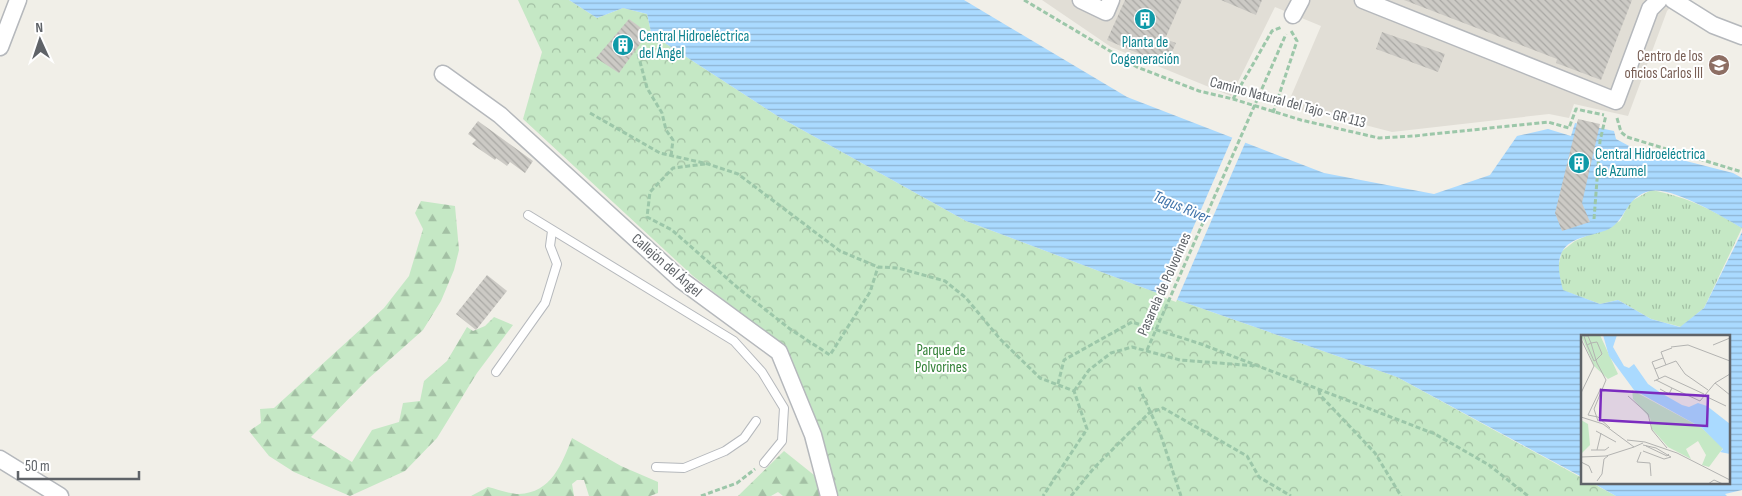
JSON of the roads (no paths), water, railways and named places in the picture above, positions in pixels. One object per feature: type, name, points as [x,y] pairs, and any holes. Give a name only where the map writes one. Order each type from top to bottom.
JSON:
[{"type":"street","points":[[0,47],[18,0]]},
{"type":"street","points":[[1081,0],[1106,12],[1111,0]]},
{"type":"street","points":[[1293,16],[1301,0]]},
{"type":"street","points":[[1362,0],[1616,101],[1655,5]]},
{"type":"street","points":[[1673,0],[1713,25],[1742,36]]},
{"type":"street","name":"Callejón del Ángel","points":[[443,74],[500,115],[681,280],[779,352],[813,435],[829,496]]},
{"type":"street","points":[[0,458],[60,496]]},
{"type":"lane","points":[[528,215],[734,341],[762,372],[784,408],[782,441],[764,463]]},
{"type":"lane","points":[[496,372],[545,303],[557,264],[550,246],[552,231]]},
{"type":"lane","points":[[656,467],[684,468],[725,451],[744,438],[756,421]]},
{"type":"water","name":"Tagus River","points":[[569,0],[964,0],[1127,97],[1324,173],[1434,194],[1490,175],[1517,136],[1548,129],[1571,136],[1575,123],[1614,131],[1616,139],[1631,147],[1733,173],[1742,178],[1742,228],[1684,198],[1671,193],[1650,191],[1636,198],[1615,225],[1609,229],[1577,240],[1566,247],[1560,257],[1559,266],[1563,290],[1600,304],[1618,300],[1651,319],[1680,327],[1704,308],[1742,232],[1742,490],[1725,494],[1727,496],[1616,496],[1595,484],[1730,484],[1730,335],[1581,335],[1581,476],[1397,377],[1152,291],[966,221],[779,117],[654,36],[651,32],[647,14],[623,8],[597,18]]},
{"type":"place","name":"Planta de Cogeneración","points":[[1145,19]]},
{"type":"place","name":"Central Hidroeléctrica del Ángel","points":[[623,45]]},
{"type":"place","name":"Centro de los oficios Carlos III","points":[[1719,65]]},
{"type":"place","name":"Central Hidroeléctrica de Azumel","points":[[1579,163]]},
{"type":"park label","name":"Parque de Polvorines","points":[[941,358]]}]
